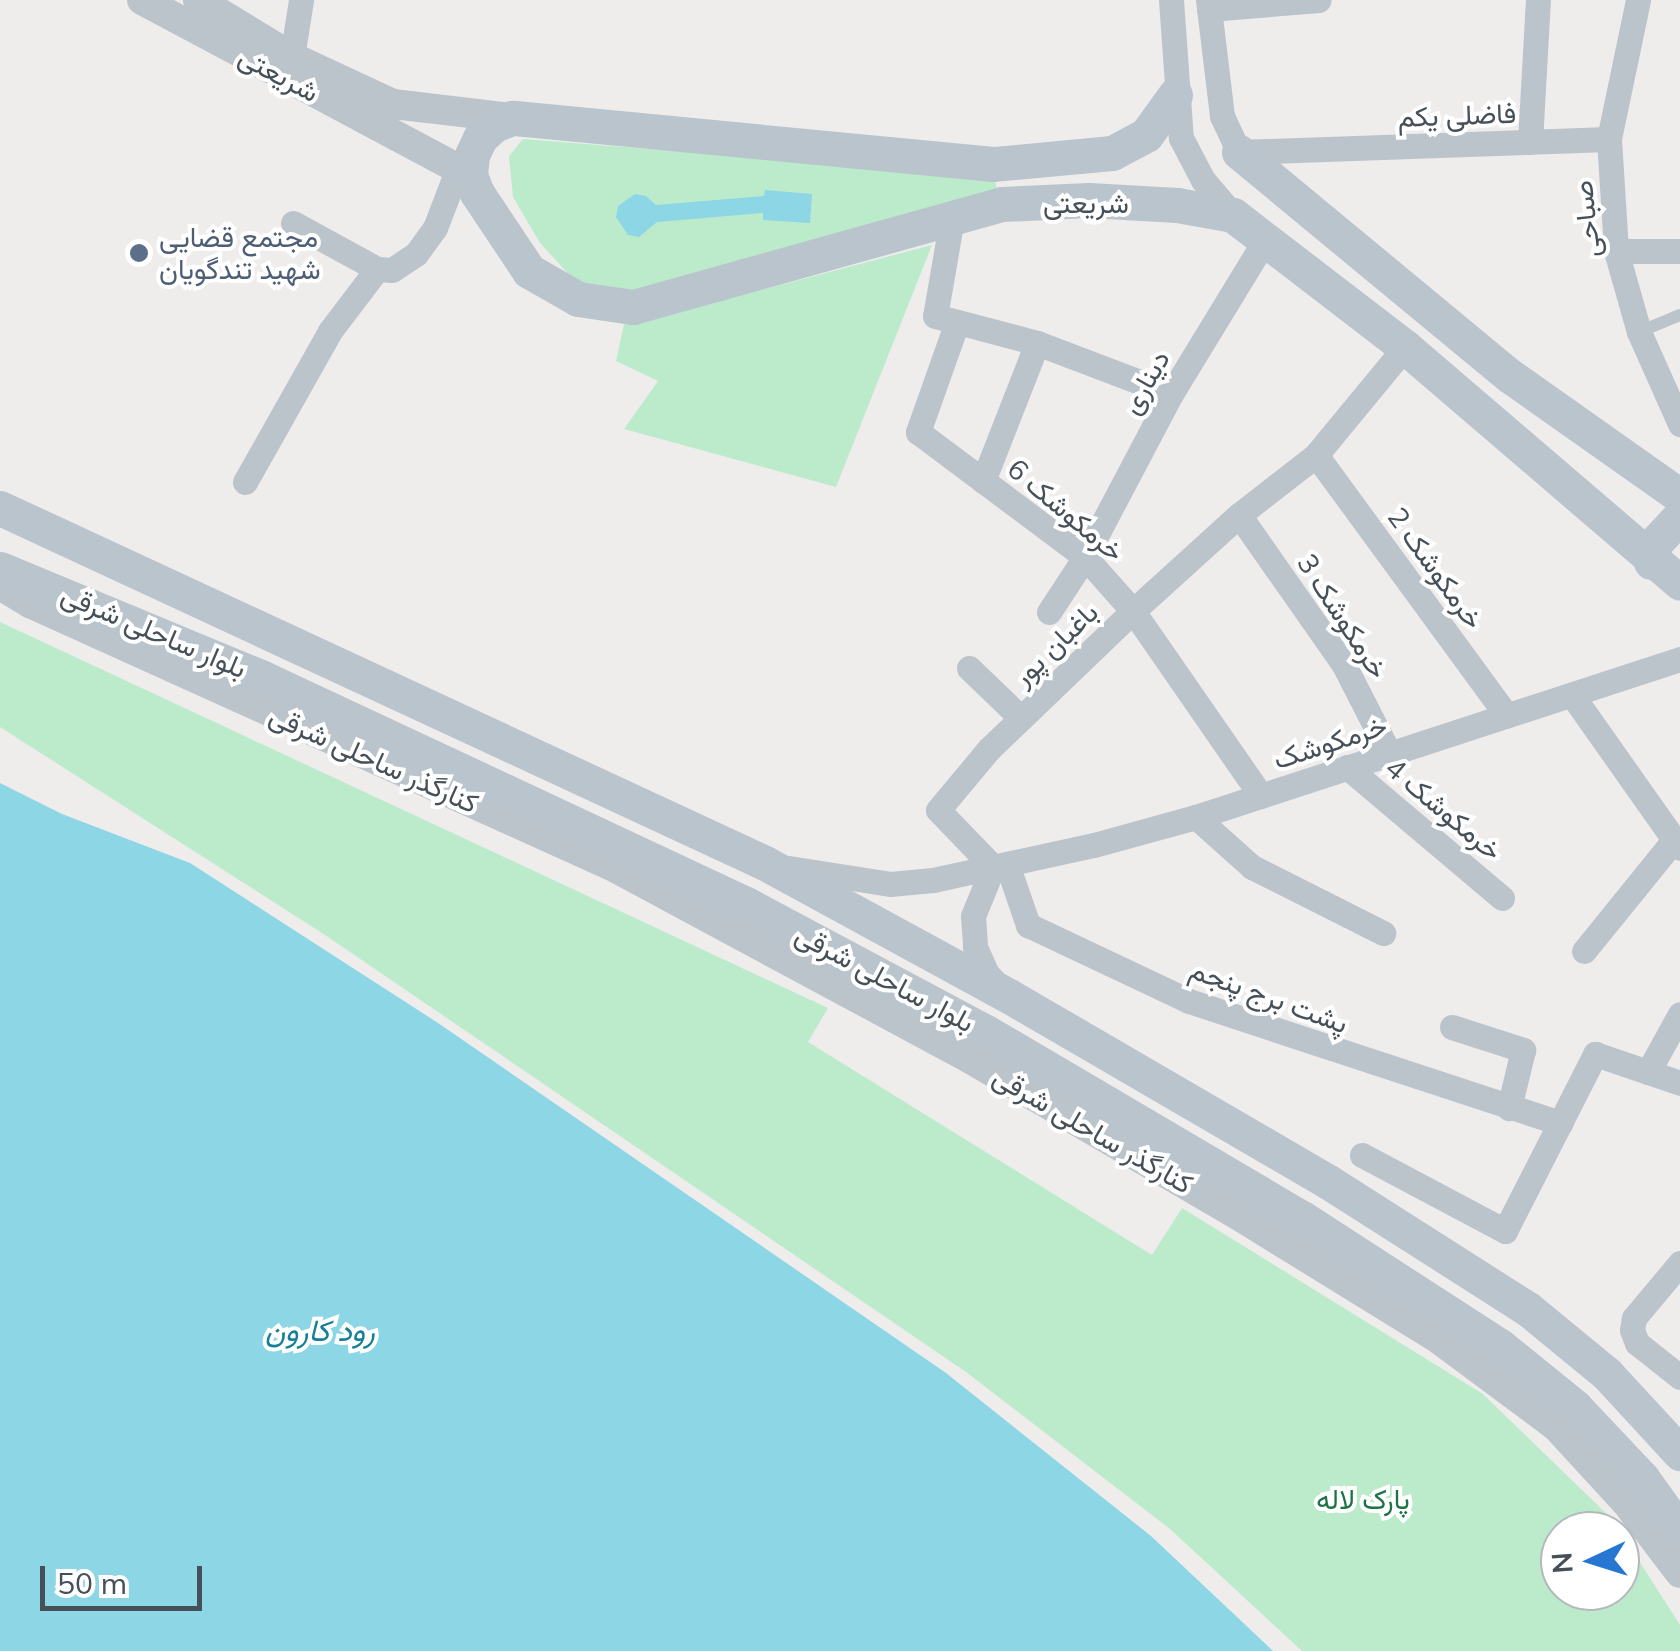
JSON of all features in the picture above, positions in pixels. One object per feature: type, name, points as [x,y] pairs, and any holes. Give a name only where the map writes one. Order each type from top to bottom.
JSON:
[{"type":"main road","name":"شریعتی","points":[[512,118],[993,164],[1112,153],[1146,134],[1176,95]]},
{"type":"main road","points":[[464,171],[480,138],[494,125],[512,118]]},
{"type":"main road","points":[[1238,152],[1296,204],[1510,376],[1680,496]]},
{"type":"main road","name":"شریعتی","points":[[464,171],[530,271],[578,299],[633,307],[1002,204],[1089,200],[1177,205],[1233,215],[1405,347],[1680,583]]},
{"type":"main road","name":"بلوار ساحلی شرقی","points":[[0,508],[765,862],[1009,996],[1327,1181],[1528,1309],[1607,1374],[1680,1454]]},
{"type":"main road","points":[[1651,562],[1655,543],[1680,516]]},
{"type":"main road","name":"بلوار ساحلی شرقی","points":[[0,568],[261,677],[746,904],[849,976],[1302,1218],[1500,1346],[1575,1407],[1642,1478],[1680,1531]]},
{"type":"street","name":"شریعتی","points":[[142,0],[464,171]]},
{"type":"street","name":"شریعتی","points":[[198,0],[292,57],[394,104],[512,118]]},
{"type":"street","points":[[292,57],[301,0]]},
{"type":"street","points":[[1171,0],[1181,138],[1204,180],[1233,215]]},
{"type":"street","points":[[1238,152],[1222,116],[1209,5],[1318,0]]},
{"type":"street","points":[[1530,142],[1538,0]]},
{"type":"street","name":"صباحی","points":[[1638,0],[1609,139],[1616,251],[1639,332],[1680,424]]},
{"type":"street","name":"فاضلی یکم","points":[[1238,152],[1308,153],[1609,139]]},
{"type":"street","points":[[1296,204],[1283,178],[1293,160],[1308,153]]},
{"type":"street","points":[[293,223],[377,269],[392,270],[416,254],[464,171]]},
{"type":"street","points":[[952,218],[935,316],[1037,343],[1171,394]]},
{"type":"street","name":"دیناری","points":[[1050,612],[1084,557],[1171,394],[1265,240]]},
{"type":"street","points":[[1616,251],[1680,250]]},
{"type":"street","points":[[245,482],[330,331],[377,269]]},
{"type":"street","name":"خرمکوشک 6","points":[[958,322],[918,432],[1084,557],[1133,611],[1260,796]]},
{"type":"street","points":[[984,481],[1037,343]]},
{"type":"street","name":"باغبان پور","points":[[1000,865],[938,810],[1021,718],[1133,611],[1239,515],[1316,456],[1405,347]]},
{"type":"street","name":"خرمکوشک 2","points":[[1316,456],[1507,716]]},
{"type":"street","name":"خرمکوشک 3","points":[[1239,515],[1344,665],[1390,755]]},
{"type":"street","name":"کنارگذر ساحلی شرقی","points":[[0,585],[30,604],[849,976],[969,1058],[1440,1340],[1556,1426],[1626,1502],[1680,1573]]},
{"type":"street","name":"خرمکوشک","points":[[765,862],[890,884],[1000,865],[1196,817],[1680,659]]},
{"type":"street","points":[[969,668],[1021,718]]},
{"type":"street","points":[[1572,696],[1677,844],[1584,951]]},
{"type":"street","name":"خرمکوشک 4","points":[[1348,767],[1502,898]]},
{"type":"street","points":[[1196,817],[1252,867],[1383,933]]},
{"type":"street","points":[[1000,865],[973,916],[975,947],[987,974],[1009,996]]},
{"type":"street","name":"پشت برج پنجم","points":[[1000,865],[1028,925],[1189,1001],[1560,1123]]},
{"type":"street","points":[[1648,1072],[1680,1014]]},
{"type":"street","points":[[1452,1027],[1522,1050],[1509,1108]]},
{"type":"street","points":[[1362,1156],[1505,1231],[1595,1054],[1680,1084]]},
{"type":"street","points":[[1680,1263],[1634,1318],[1632,1330],[1637,1344],[1680,1377]]},
{"type":"lane","points":[[1639,332],[1680,316]]},
{"type":"green space","points":[[523,139],[994,176],[998,194],[635,296],[582,289],[540,243],[513,197],[509,156]]},
{"type":"green space","points":[[932,245],[836,487],[624,429],[658,381],[616,361],[625,319],[654,318]]},
{"type":"green space","name":"پارک لاله","points":[[0,622],[828,1008],[808,1042],[1152,1255],[1182,1208],[1483,1394],[1604,1511],[1540,1511],[1540,1611],[1640,1611],[1640,1562],[1680,1625],[1680,1651],[1302,1651],[1170,1529],[966,1372],[325,935],[0,727]]},
{"type":"water","points":[[765,190],[812,194],[810,223],[763,220],[763,213],[657,222],[639,237],[628,235],[616,217],[618,206],[635,194],[646,196],[656,205],[764,196]]},
{"type":"water","name":"رود کارون","points":[[0,783],[62,814],[190,863],[438,1023],[946,1373],[1151,1536],[1273,1651],[0,1651]]},
{"type":"place","name":"مجتمع قضایی شهید تندگویان","points":[[139,253]]}]
